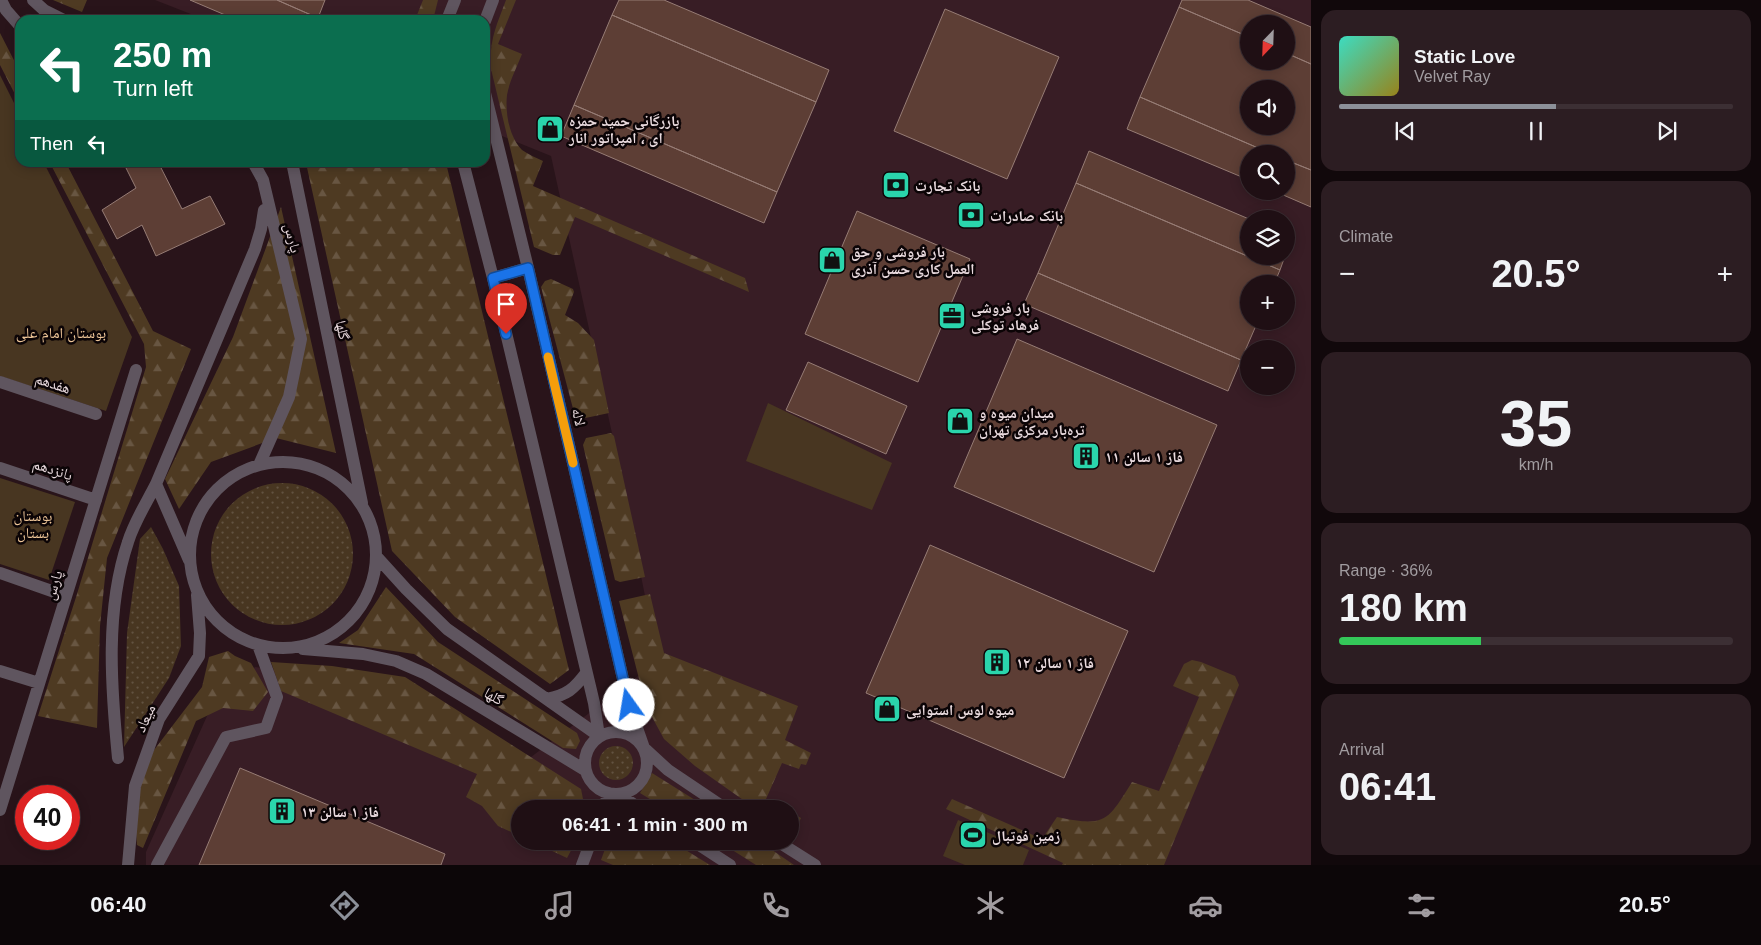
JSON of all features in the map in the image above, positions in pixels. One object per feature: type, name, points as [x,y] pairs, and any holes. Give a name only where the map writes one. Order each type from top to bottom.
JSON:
[{"type":"street","points":[[1,0],[6,10],[15,20]]},
{"type":"street","points":[[33,0],[44,10],[54,15]]},
{"type":"street","points":[[449,15],[455,0]]},
{"type":"street","points":[[487,15],[493,0]]},
{"type":"street","name":"لاله","points":[[490,113],[528,268],[629,705],[644,748]]},
{"type":"street","name":"پارس","points":[[256,167],[263,180],[300,339],[289,397],[259,465]]},
{"type":"street","name":"گلها","points":[[293,167],[362,505]]},
{"type":"street","points":[[464,167],[493,278],[594,703],[599,736]]},
{"type":"street","name":"پارس","points":[[118,758],[112,666],[114,602],[120,570],[128,540],[156,484],[255,249],[262,229],[264,210]]},
{"type":"street","points":[[493,278],[528,268]]},
{"type":"street","name":"پارس","points":[[0,810],[136,370]]},
{"type":"street","name":"هفدهم","points":[[0,382],[96,414]]},
{"type":"street","points":[[190,564],[191,539],[198,515],[212,494],[230,478],[252,467],[277,462],[302,464],[325,472],[346,486],[362,505],[370,521],[377,557],[374,580],[365,600],[352,618],[335,633],[315,643],[293,648]]},
{"type":"street","name":"پانزدهم","points":[[0,468],[96,500]]},
{"type":"street","points":[[156,484],[190,564],[196,590]]},
{"type":"street","name":"گلها","points":[[377,557],[406,589],[447,629],[599,736]]},
{"type":"street","points":[[0,573],[66,596]]},
{"type":"street","name":"گلها","points":[[196,590],[208,610],[223,626],[242,639],[258,645],[276,648],[363,654],[396,661],[426,674],[585,770]]},
{"type":"street","name":"میعاد","points":[[128,865],[135,786],[159,719],[199,656],[200,633],[196,590]]},
{"type":"street","points":[[157,865],[226,737],[266,728],[277,697],[258,645]]},
{"type":"street","points":[[0,671],[39,683]]},
{"type":"street","points":[[547,699],[570,692],[586,673]]},
{"type":"street","points":[[624,800],[594,785],[588,778],[585,770],[584,760],[586,751],[592,742],[608,732],[619,731],[633,736],[668,770],[713,800]]},
{"type":"street","points":[[610,800],[614,794],[629,791],[638,786],[644,778],[647,768],[647,757],[644,748]]},
{"type":"street","points":[[0,764],[13,768]]},
{"type":"street","points":[[582,865],[588,850]]},
{"type":"street","points":[[709,850],[730,865]]},
{"type":"street","points":[[791,850],[814,865]]},
{"type":"shaded area","name":"میدان میوه و تره‌بار مرکزی تهران","points":[[155,0],[1311,0],[1311,865],[146,865],[146,852],[207,716],[255,667],[396,685],[531,757],[658,661],[617,456],[551,156],[490,131],[490,15],[193,15]]},
{"type":"green space","points":[[53,0],[87,0],[82,12]]},
{"type":"green space","points":[[423,0],[438,0],[434,15],[417,15]]},
{"type":"green space","points":[[506,0],[516,0],[498,44],[522,54],[508,90],[507,116],[514,138],[522,150],[543,161],[533,186],[745,278],[749,292],[575,217],[560,255],[553,255],[534,247],[491,69],[492,42]]},
{"type":"green space","points":[[0,33],[15,62],[15,94],[0,65]]},
{"type":"green space","name":"بوستان امام علی","points":[[0,75],[15,105],[15,167],[46,167],[132,337],[106,411],[0,376]]},
{"type":"green space","points":[[52,167],[68,167],[153,331],[191,349],[107,558],[100,626],[97,728],[38,716],[146,367],[144,344]]},
{"type":"green space","points":[[307,167],[447,167],[569,670],[550,684],[455,617],[392,551]]},
{"type":"green space","points":[[281,207],[336,453],[276,438],[211,462],[179,509],[165,479],[233,337]]},
{"type":"green space","points":[[551,279],[573,289],[574,292],[565,315],[578,323],[594,340],[609,413],[576,420],[541,287],[545,281]]},
{"type":"green space","points":[[768,403],[892,463],[872,510],[746,461]]},
{"type":"green space","points":[[611,433],[614,436],[645,577],[620,582],[615,580],[583,445],[586,438]]},
{"type":"green space","name":"بوستان بستان","points":[[0,478],[75,502],[49,580],[0,564]]},
{"type":"green space","points":[[282,483],[309,489],[321,495],[332,504],[341,515],[347,527],[353,554],[347,581],[341,593],[332,604],[321,613],[309,619],[282,625],[255,619],[243,613],[232,604],[223,593],[217,581],[211,554],[217,527],[223,515],[232,504],[243,495],[255,489]]},
{"type":"green space","points":[[151,527],[179,586],[181,646],[169,678],[124,747],[127,633],[140,539]]},
{"type":"green space","points":[[386,587],[438,642],[577,733],[580,741],[576,749],[563,748],[414,654],[339,643],[358,630]]},
{"type":"green space","points":[[650,594],[664,653],[798,706],[785,740],[811,753],[806,765],[801,764],[799,769],[782,763],[766,799],[768,800],[743,800],[695,766],[664,739],[646,706],[619,601]]},
{"type":"green space","points":[[228,651],[251,663],[268,692],[253,711],[223,708],[196,721],[143,848],[137,845],[134,810],[143,777],[154,750],[202,687],[209,657]]},
{"type":"green space","points":[[1192,660],[1235,676],[1239,685],[1164,865],[1062,865],[1063,863],[946,809],[952,799],[1042,839],[1057,817],[1086,821],[1096,821],[1104,818],[1117,806],[1132,782],[1159,791],[1199,697],[1173,686],[1184,664]]},
{"type":"green space","points":[[271,662],[332,666],[405,677],[581,789],[583,800],[511,800],[511,832],[498,826],[482,806],[466,797],[477,774],[281,691]]},
{"type":"green space","points":[[616,746],[623,747],[628,751],[632,756],[632,770],[628,775],[623,779],[616,780],[609,779],[604,775],[600,770],[599,763],[600,756],[604,751],[609,747]]},
{"type":"green space","points":[[652,773],[695,800],[651,800],[640,793]]},
{"type":"green space","name":"زمین فوتبال","points":[[958,820],[1029,850],[1023,865],[965,865],[943,856]]},
{"type":"green space","points":[[550,850],[571,850],[567,858]]},
{"type":"green space","points":[[605,850],[686,850],[710,865],[613,865],[601,860]]},
{"type":"green space","points":[[732,850],[772,850],[794,865],[756,865]]},
{"type":"building","points":[[190,0],[277,0],[311,15],[225,15]]},
{"type":"building","points":[[277,0],[325,0],[319,15],[311,15]]},
{"type":"building","points":[[619,0],[664,0],[829,70],[816,102],[612,15]]},
{"type":"building","points":[[1182,0],[1248,0],[1283,15],[1240,15],[1240,33],[1179,7]]},
{"type":"building","points":[[1179,7],[1240,33],[1240,70],[1295,70],[1295,57],[1311,64],[1311,170],[1295,164],[1295,145],[1251,145],[1140,97]]},
{"type":"building","points":[[945,9],[1059,57],[1007,179],[894,131]]},
{"type":"building","points":[[612,15],[816,102],[777,192],[574,105]]},
{"type":"building","points":[[1295,20],[1311,27],[1311,64],[1295,57]]},
{"type":"building","points":[[1140,97],[1251,145],[1240,145],[1240,176],[1127,129]]},
{"type":"building","points":[[574,105],[777,192],[764,223],[561,136]]},
{"type":"building","points":[[1089,151],[1240,215],[1240,253],[1076,183]]},
{"type":"building","points":[[1295,164],[1311,170],[1311,207],[1295,200]]},
{"type":"building","points":[[126,167],[161,167],[182,209],[210,196],[225,224],[156,256],[142,225],[117,239],[102,210],[136,188]]},
{"type":"building","points":[[1076,183],[1240,253],[1240,265],[1268,265],[1280,270],[1278,275],[1240,275],[1240,330],[1254,330],[1250,340],[1240,340],[1240,360],[1038,273]]},
{"type":"building","points":[[857,211],[970,259],[918,382],[805,334]]},
{"type":"building","points":[[1268,265],[1282,265],[1280,270]]},
{"type":"building","points":[[1038,273],[1240,360],[1240,362],[1228,391],[1024,304]]},
{"type":"building","name":"فاز ۱ سالن ۱۱","points":[[1017,339],[1217,425],[1154,572],[954,487]]},
{"type":"building","points":[[808,362],[907,406],[886,454],[786,410]]},
{"type":"building","name":"فاز ۱ سالن ۱۲","points":[[930,545],[1128,631],[1064,778],[866,693]]},
{"type":"building","name":"فاز ۱ سالن ۱۳","points":[[240,768],[445,854],[441,865],[199,865]]},
{"type":"slow traffic","points":[[548,357],[573,463]]},
{"type":"place","name":"بازرگانی حمید حمزه ای ، امپراتور انار","points":[[550,129]]},
{"type":"place","name":"بانک تجارت","points":[[896,185]]},
{"type":"place","name":"بانک صادرات","points":[[971,215]]},
{"type":"place","name":"بار فروشی و حق العمل کاری حسن آذری","points":[[832,260]]},
{"type":"place","name":"بار فروشی فرهاد توکلی","points":[[952,316]]},
{"type":"place","name":"میدان میوه و تره‌بار مرکزی تهران","points":[[960,421]]},
{"type":"place","name":"فاز ۱ سالن ۱۱","points":[[1086,456]]},
{"type":"place","name":"فاز ۱ سالن ۱۲","points":[[997,662]]},
{"type":"place","name":"میوه لوس استوایی","points":[[887,709]]},
{"type":"place","name":"فاز ۱ سالن ۱۳","points":[[282,811]]},
{"type":"place","name":"زمین فوتبال","points":[[973,835]]},
{"type":"route","points":[[506,334],[493,278],[528,268],[629,705]]}]
